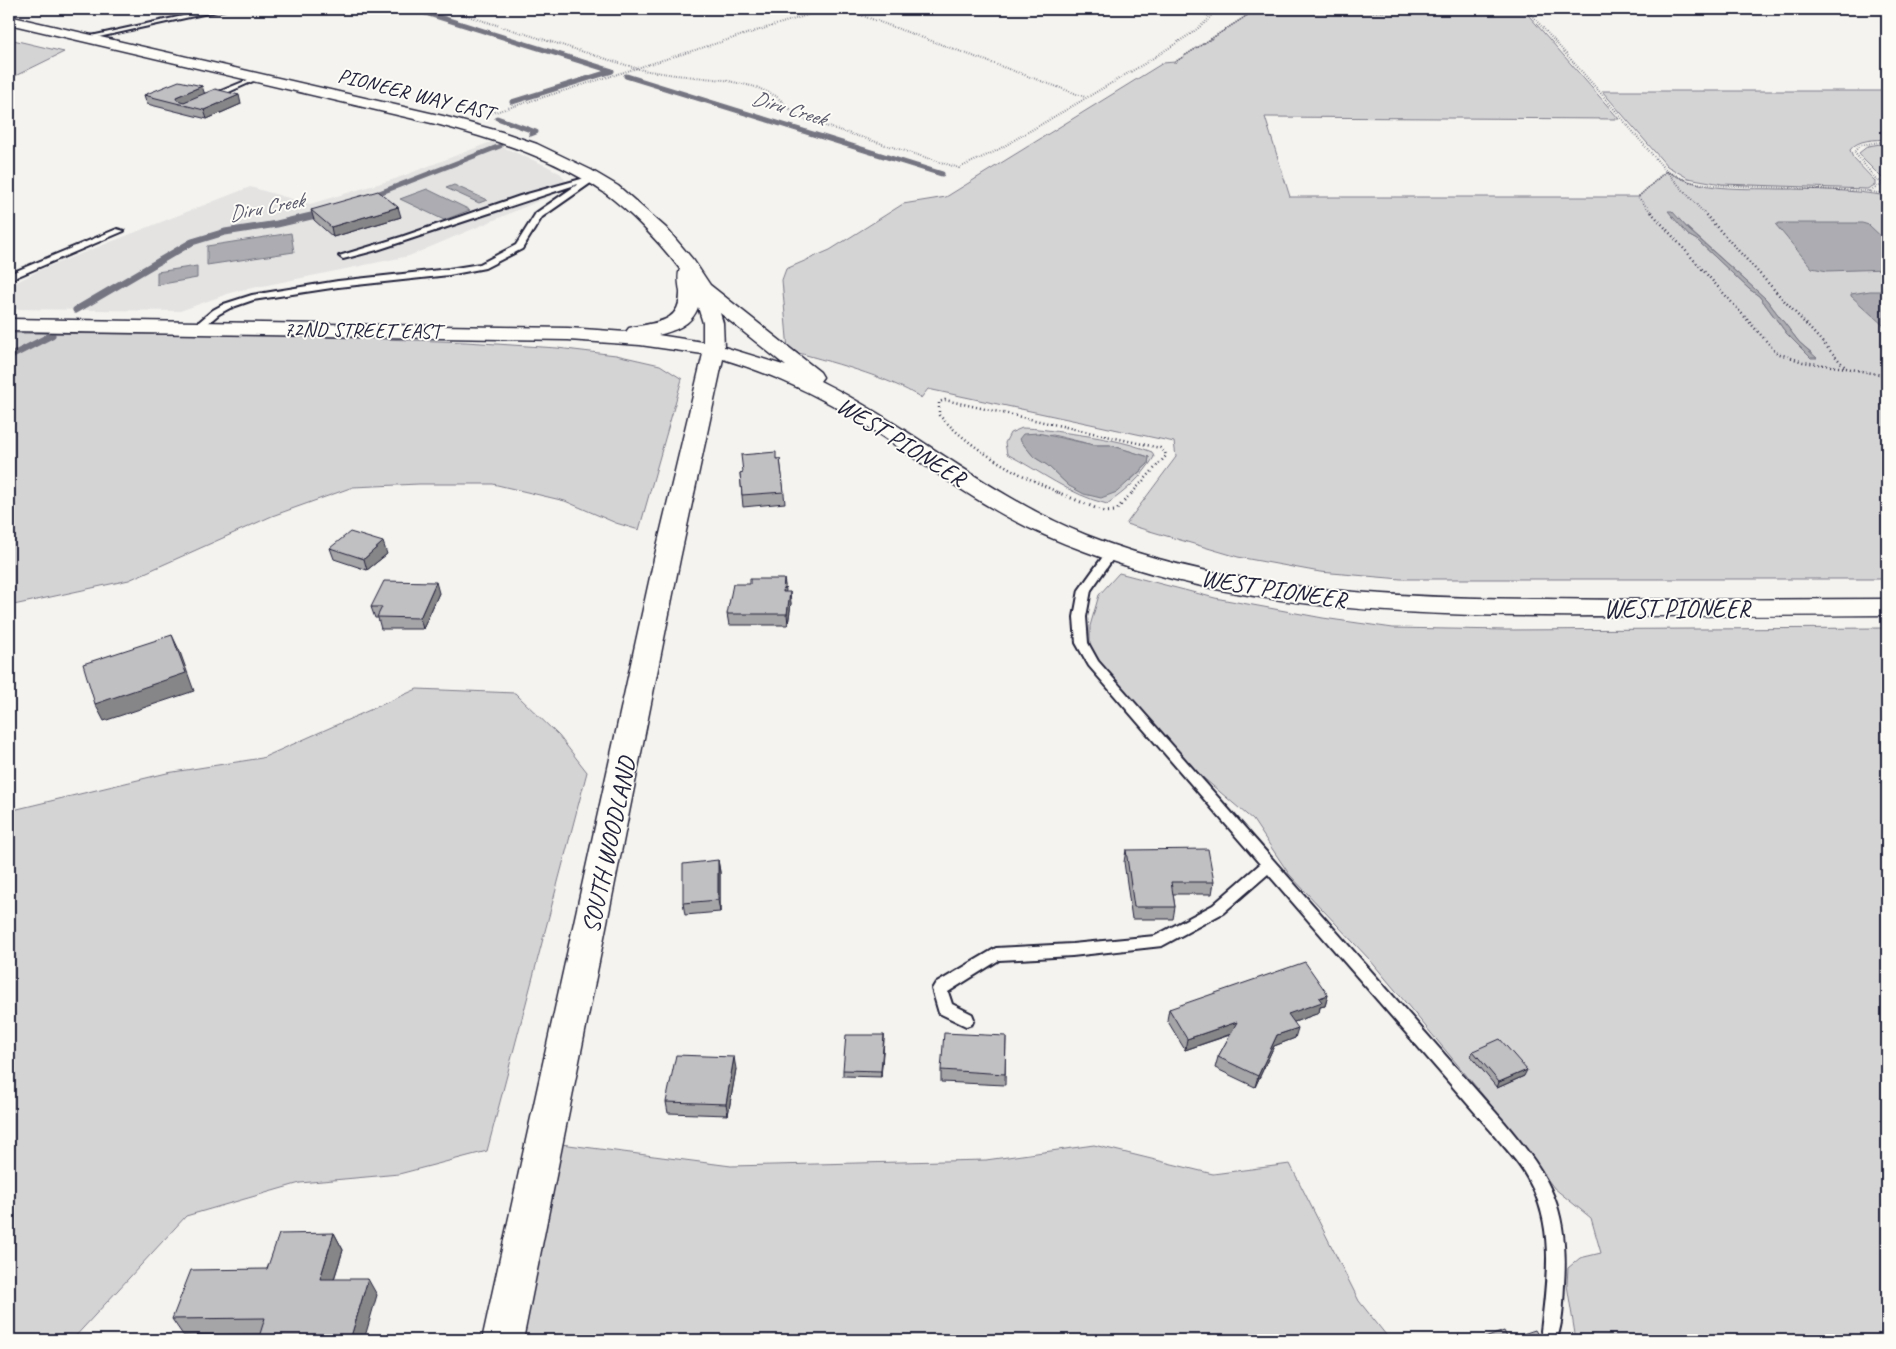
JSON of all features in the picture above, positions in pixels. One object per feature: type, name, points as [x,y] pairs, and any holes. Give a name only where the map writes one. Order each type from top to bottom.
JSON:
[{"type":"main road","name":"PIONEER WAY EAST","points":[[9,20],[496,135],[531,148],[612,190],[673,247],[701,287],[714,323],[714,350]]},
{"type":"main road","points":[[568,334],[649,330],[677,320],[686,312],[689,304],[687,265]]},
{"type":"main road","points":[[701,287],[842,402]]},
{"type":"main road","name":"72ND STREET EAST","points":[[9,325],[568,334],[650,340],[714,350]]},
{"type":"main road","name":"WEST PIONEER","points":[[714,350],[753,362],[797,380],[842,402],[1020,514],[1068,536],[1111,552],[1182,572],[1238,584],[1344,601],[1502,608],[1887,607]]},
{"type":"main road","name":"SOUTH WOODLAND","points":[[502,1340],[639,697],[666,558],[714,350]]},
{"type":"lane","points":[[85,38],[223,9]]},
{"type":"lane","points":[[203,100],[257,78]]},
{"type":"lane","points":[[343,256],[381,247],[502,205],[592,178]]},
{"type":"lane","points":[[198,327],[216,312],[227,306],[252,298],[338,284],[448,272],[482,266],[519,247],[539,215],[592,178]]},
{"type":"lane","points":[[9,277],[120,231]]},
{"type":"lane","points":[[1111,552],[1085,590],[1080,617],[1082,643],[1093,662],[1498,1127],[1536,1176],[1547,1200],[1558,1248],[1557,1277],[1550,1330]]},
{"type":"lane","points":[[966,1019],[945,1008],[940,989],[996,954],[1072,950],[1157,942],[1218,909],[1270,864]]},
{"type":"path","points":[[445,9],[650,72],[728,80],[761,89],[782,98],[786,108],[800,118],[959,168],[994,152],[1144,64],[1192,33],[1208,21],[1210,16],[1222,9]]},
{"type":"path","points":[[458,126],[827,9]]},
{"type":"path","points":[[844,9],[1086,97]]},
{"type":"path","points":[[1186,9],[1210,16]]},
{"type":"path","points":[[1175,62],[1257,9]]},
{"type":"path","points":[[1526,9],[1598,90],[1666,171],[1846,368]]},
{"type":"path","points":[[1251,12],[1528,11]]},
{"type":"path","points":[[1887,141],[1860,145],[1854,152],[1876,179],[1887,188]]},
{"type":"path","points":[[1666,171],[1690,182],[1714,185],[1868,191],[1887,195]]},
{"type":"path","points":[[1666,171],[1638,197],[1777,353],[1803,362],[1887,376]]},
{"type":"path","points":[[1868,191],[1884,185]]},
{"type":"path","points":[[945,400],[1164,450],[1166,456],[1115,511],[1109,512],[1062,494],[1022,475],[978,449],[950,429],[939,415],[939,402],[945,400]]},
{"type":"shaded area","points":[[1257,9],[1523,9],[1619,119],[1265,117],[1290,197],[1638,197],[1666,171],[1694,183],[1721,188],[1833,190],[1887,196],[1887,579],[1401,579],[1320,572],[1238,557],[1126,524],[1176,457],[1174,442],[928,389],[921,398],[875,376],[788,350],[782,280],[786,269],[830,250],[903,204],[946,197],[1163,63],[1175,62]],"holes":[[[1681,222],[1766,299],[1799,342],[1812,353],[1811,358],[1787,334],[1759,296],[1749,289],[1697,240],[1688,235]]]},
{"type":"shaded area","points":[[9,39],[64,52],[9,79]]},
{"type":"shaded area","points":[[1602,91],[1887,91],[1887,139],[1862,142],[1853,146],[1850,150],[1853,158],[1875,181],[1875,185],[1867,189],[1722,184],[1688,178],[1667,166]]},
{"type":"shaded area","points":[[491,142],[547,166],[561,174],[565,180],[577,188],[560,192],[409,256],[233,292],[180,311],[9,309],[9,286],[42,269],[250,187],[310,204],[395,179]]},
{"type":"shaded area","points":[[1887,143],[1887,183],[1859,153],[1868,146]]},
{"type":"shaded area","points":[[454,185],[487,200],[479,203],[446,188]]},
{"type":"shaded area","points":[[427,189],[470,210],[444,220],[400,199]]},
{"type":"shaded area","points":[[1668,211],[1672,211],[1689,230],[1766,299],[1799,342],[1817,358],[1811,358],[1787,334],[1759,296],[1749,289],[1697,240],[1688,235]]},
{"type":"shaded area","points":[[1779,223],[1862,223],[1869,225],[1887,242],[1887,269],[1827,271],[1812,268],[1776,225]]},
{"type":"shaded area","points":[[291,233],[294,252],[207,265],[207,246]]},
{"type":"shaded area","points":[[197,266],[197,278],[157,285],[157,272]]},
{"type":"shaded area","points":[[1887,291],[1887,326],[1884,326],[1851,296],[1851,294]]},
{"type":"shaded area","points":[[9,333],[270,335],[466,342],[557,348],[616,355],[660,365],[682,379],[639,530],[616,523],[565,501],[493,484],[419,484],[353,487],[272,516],[129,580],[9,606]]},
{"type":"shaded area","points":[[1022,428],[1028,428],[1100,438],[1142,448],[1152,452],[1154,457],[1133,483],[1107,504],[1068,489],[1007,454],[1005,443],[1010,433]],"holes":[[[1053,435],[1094,445],[1110,445],[1149,457],[1148,464],[1130,481],[1069,486],[1047,465],[1034,457],[1019,439]]]},
{"type":"shaded area","points":[[1038,433],[1094,445],[1110,445],[1149,457],[1148,464],[1117,492],[1101,498],[1084,494],[1069,486],[1047,465],[1034,457],[1019,439],[1023,434]]},
{"type":"shaded area","points":[[1119,573],[1215,598],[1323,618],[1393,628],[1505,630],[1887,628],[1887,1340],[1576,1340],[1567,1285],[1568,1268],[1580,1258],[1601,1253],[1591,1218],[1554,1188],[1487,1100],[1370,960],[1289,874],[1253,820],[1200,775],[1106,670],[1090,647],[1090,626],[1099,595]]},
{"type":"shaded area","points":[[417,689],[515,693],[559,736],[587,772],[487,1151],[399,1174],[300,1183],[186,1216],[72,1340],[9,1340],[9,811],[167,773],[262,758]]},
{"type":"shaded area","points":[[561,1144],[731,1166],[986,1160],[1094,1145],[1213,1174],[1290,1164],[1359,1301],[1390,1340],[518,1340]]},
{"type":"building","points":[[179,81],[202,86],[176,97],[177,100],[184,102],[215,89],[239,95],[204,110],[144,95]]},
{"type":"building","points":[[378,191],[398,207],[331,227],[311,210]]},
{"type":"building","points":[[776,452],[776,459],[780,459],[784,492],[742,495],[740,473],[743,472],[741,455]]},
{"type":"building","points":[[350,532],[383,542],[364,559],[330,548]]},
{"type":"building","points":[[750,579],[784,579],[783,592],[790,592],[787,614],[727,614],[733,584],[750,584]]},
{"type":"building","points":[[384,581],[436,582],[420,618],[377,617],[382,607],[371,607]]},
{"type":"building","points":[[172,635],[186,673],[95,704],[83,664]]},
{"type":"building","points":[[1208,849],[1214,882],[1171,882],[1175,907],[1134,907],[1126,850]]},
{"type":"building","points":[[718,860],[718,900],[683,903],[683,864]]},
{"type":"building","points":[[1305,962],[1328,995],[1319,998],[1322,1002],[1288,1014],[1298,1028],[1277,1035],[1258,1076],[1218,1057],[1237,1022],[1187,1039],[1169,1009]]},
{"type":"building","points":[[944,1033],[1006,1036],[1005,1074],[941,1070]]},
{"type":"building","points":[[846,1035],[884,1035],[881,1071],[843,1070]]},
{"type":"building","points":[[1500,1039],[1527,1070],[1499,1082],[1473,1051]]},
{"type":"building","points":[[676,1055],[734,1057],[726,1104],[666,1102]]},
{"type":"building","points":[[334,1233],[320,1279],[368,1279],[350,1340],[258,1340],[265,1318],[172,1319],[191,1270],[267,1269],[279,1234]]},
{"type":"building","points":[[1535,1330],[1541,1340],[1482,1339],[1504,1331],[1508,1339]]},
{"type":"waterway","name":"Diru Creek","points":[[413,9],[612,71],[512,102]]},
{"type":"waterway","name":"Diru Creek","points":[[626,76],[942,174]]},
{"type":"waterway","name":"Diru Creek","points":[[497,118],[536,132],[531,134]]},
{"type":"waterway","name":"Diru Creek","points":[[369,197],[500,146]]},
{"type":"waterway","name":"Diru Creek","points":[[76,310],[192,242],[225,232],[277,224],[324,213]]},
{"type":"waterway","name":"Diru Creek","points":[[9,357],[52,335]]}]
